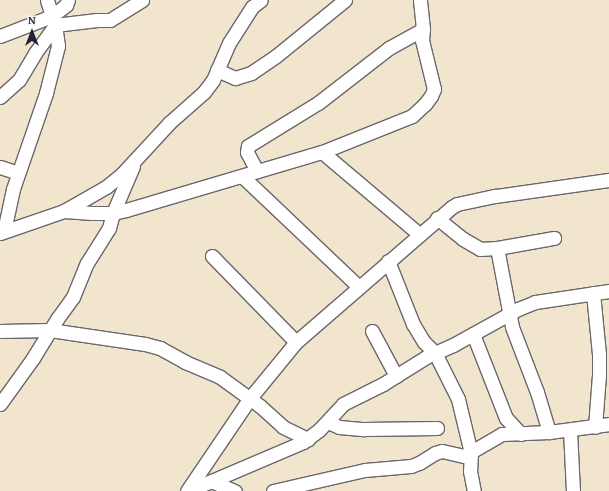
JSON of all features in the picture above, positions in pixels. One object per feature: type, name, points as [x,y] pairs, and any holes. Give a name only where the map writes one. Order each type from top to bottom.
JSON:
[{"type":"street","points":[[2,232],[18,173],[46,93],[58,46],[47,0]]},
{"type":"street","points":[[0,97],[19,80],[53,20],[66,5],[68,0]]},
{"type":"street","points":[[0,36],[53,20],[110,20],[142,0]]},
{"type":"street","points":[[2,232],[64,210],[106,187],[135,161],[169,123],[204,92],[213,80],[233,36],[252,7],[261,0]]},
{"type":"street","points":[[218,70],[235,78],[251,73],[276,56],[344,0]]},
{"type":"street","points":[[64,210],[92,213],[114,213],[322,152],[412,116],[428,100],[434,89],[422,40],[423,29],[420,0]]},
{"type":"street","points":[[257,171],[247,152],[250,145],[318,103],[389,48],[423,29]]},
{"type":"street","points":[[322,152],[419,234]]},
{"type":"street","points":[[0,404],[33,358],[73,296],[87,263],[109,228],[135,161]]},
{"type":"street","points":[[0,167],[18,173]]},
{"type":"street","points":[[242,176],[358,286]]},
{"type":"street","points":[[188,491],[250,398],[296,342],[437,218],[457,204],[496,196],[609,180]]},
{"type":"street","points":[[437,218],[476,248],[485,250],[554,238]]},
{"type":"street","points":[[497,248],[514,333],[537,392],[549,432]]},
{"type":"street","points":[[212,256],[296,342]]},
{"type":"street","points":[[388,261],[416,330],[424,342],[435,353],[458,399],[471,453],[470,471],[474,491]]},
{"type":"street","points":[[188,491],[308,439],[328,422],[343,404],[396,376],[420,360],[474,334],[510,313],[535,302],[609,291]]},
{"type":"street","points":[[593,293],[599,354],[599,375],[594,427]]},
{"type":"street","points":[[0,331],[18,332],[50,330],[146,344],[160,348],[185,362],[220,377],[250,398],[283,427],[308,439]]},
{"type":"street","points":[[372,331],[396,376]]},
{"type":"street","points":[[474,334],[506,418],[521,434]]},
{"type":"street","points":[[328,422],[339,427],[358,429],[436,428]]},
{"type":"street","points":[[273,491],[365,470],[411,466],[435,453],[442,451],[460,456],[471,453],[498,436],[570,430],[609,424]]},
{"type":"street","points":[[570,430],[572,491]]},
{"type":"street","points":[[211,481],[235,491]]}]
